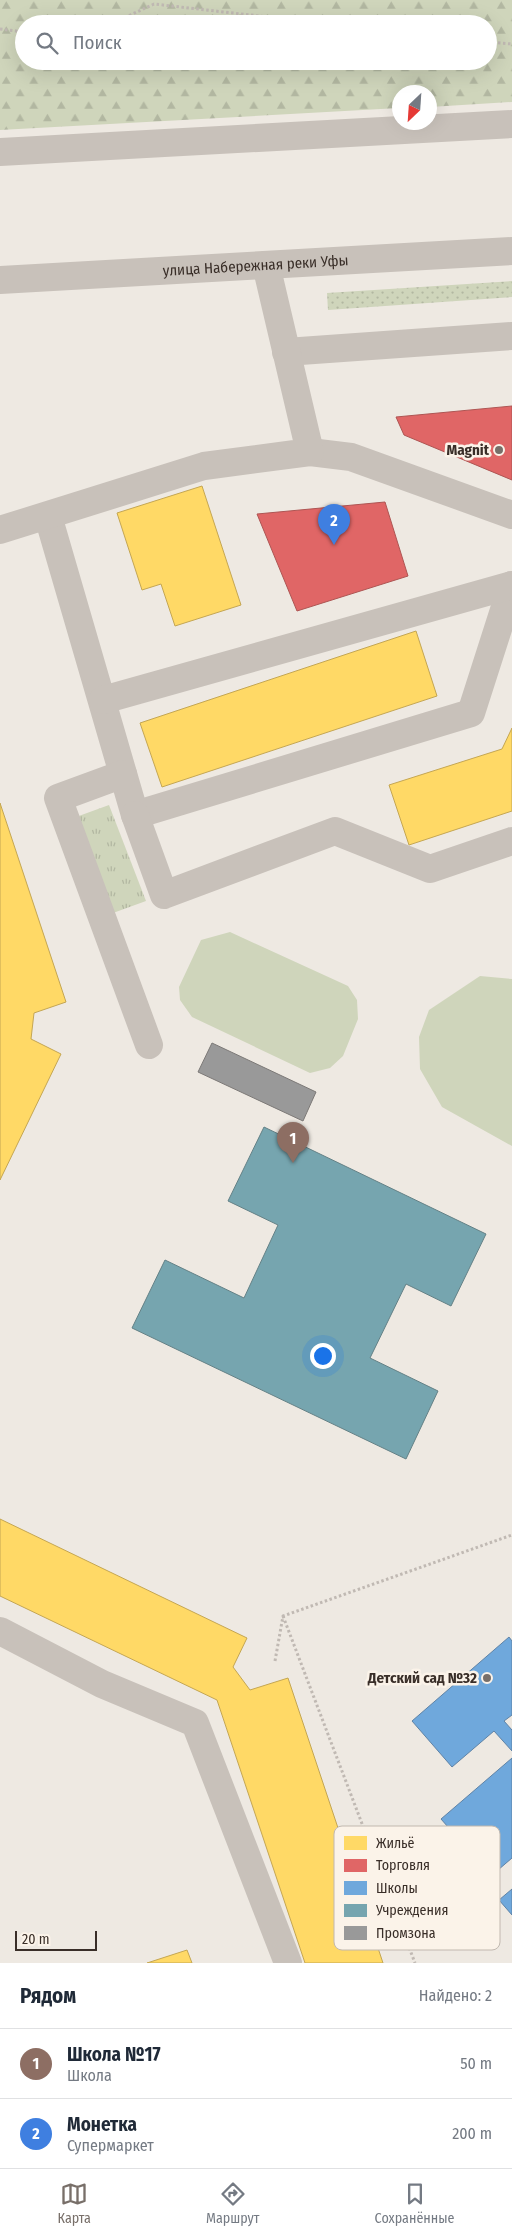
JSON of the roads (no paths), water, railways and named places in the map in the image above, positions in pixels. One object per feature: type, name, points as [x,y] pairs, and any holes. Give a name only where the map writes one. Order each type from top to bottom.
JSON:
[{"type":"street","points":[[0,152],[512,124]]},
{"type":"street","name":"улица Набережная реки Уфы","points":[[0,280],[512,251]]},
{"type":"street","points":[[266,265],[310,452]]},
{"type":"street","points":[[286,352],[512,336]]},
{"type":"street","points":[[0,530],[204,466],[310,452],[351,457],[512,515]]},
{"type":"street","points":[[48,516],[135,815],[164,895],[335,831],[430,869],[512,841]]},
{"type":"street","points":[[103,700],[512,585]]},
{"type":"street","points":[[135,815],[471,713],[512,585]]},
{"type":"street","points":[[124,774],[58,798],[149,1045]]},
{"type":"street","points":[[0,1631],[102,1684],[195,1723],[288,1963]]},
{"type":"place","name":"Magnit","points":[[499,450]]},
{"type":"place","name":"Монетка","points":[[334,545]]},
{"type":"place","name":"Школа №17","points":[[293,1163]]},
{"type":"place","name":"Детский сад №32","points":[[487,1678]]}]
